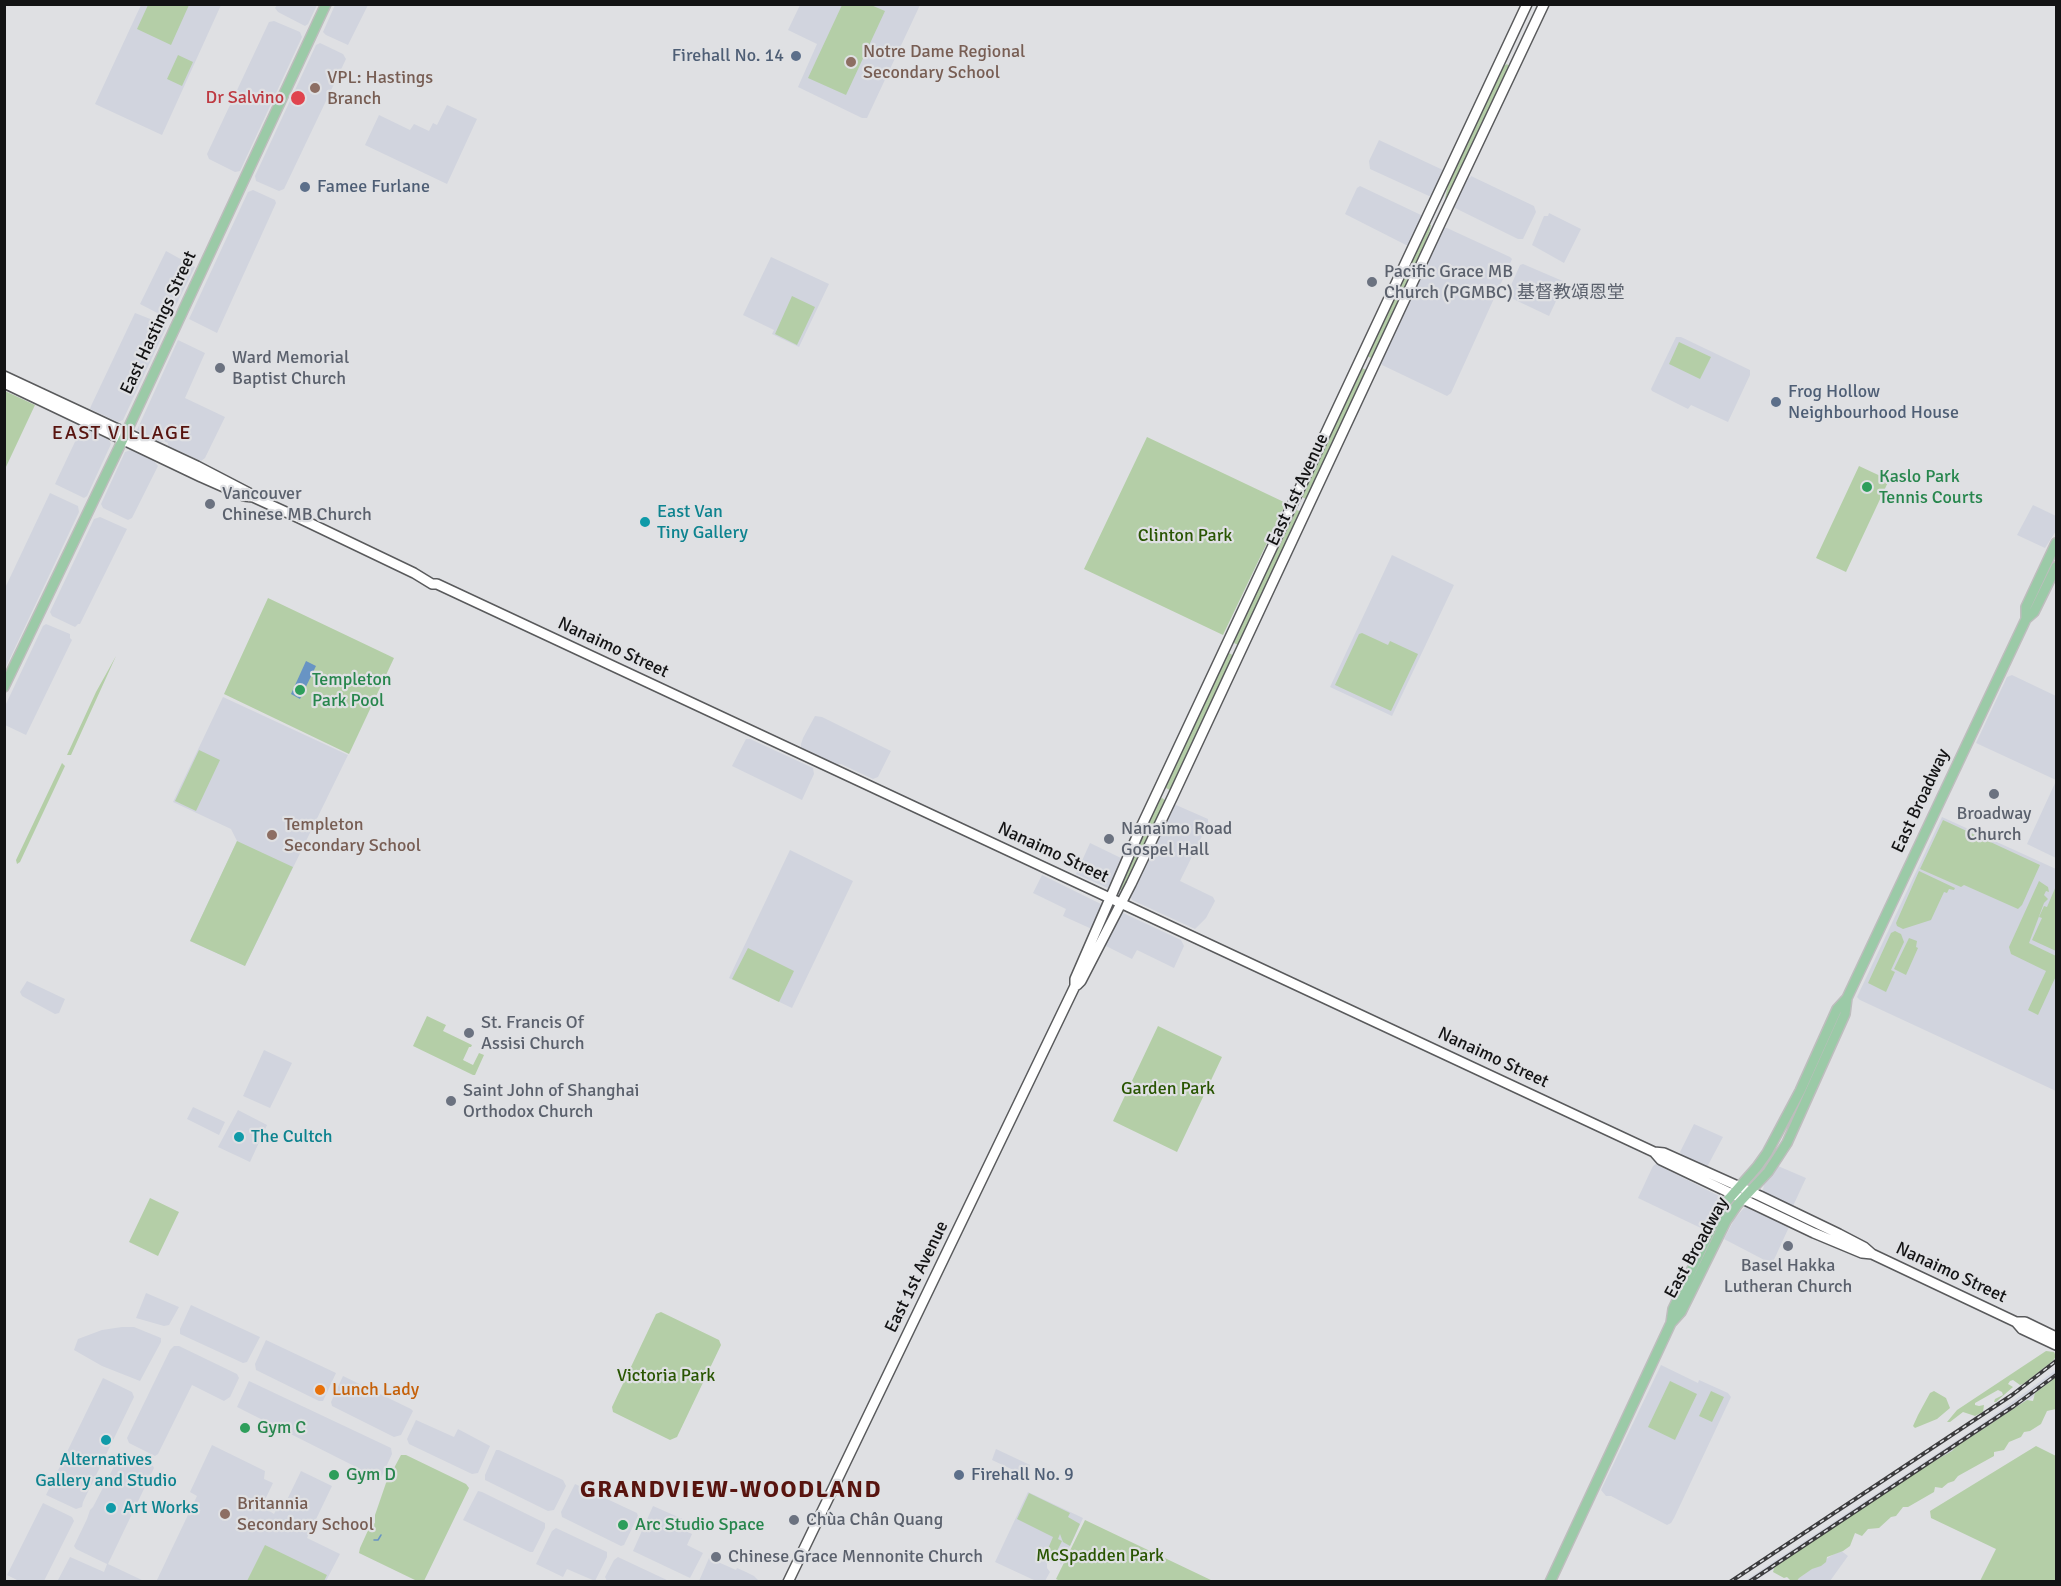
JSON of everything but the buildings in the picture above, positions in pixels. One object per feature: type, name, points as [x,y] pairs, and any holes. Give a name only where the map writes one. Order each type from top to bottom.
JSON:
[{"type":"main road","name":"East Hastings Street","points":[[4,687],[124,437],[326,4]]},
{"type":"main road","name":"East 1st Avenue","points":[[1075,986],[1075,979],[1171,762],[1527,4]]},
{"type":"main road","name":"East 1st Avenue","points":[[788,1581],[1075,986],[1081,981],[1121,903],[1243,648],[1438,225],[1544,4]]},
{"type":"main road","name":"Nanaimo Street","points":[[4,376],[124,437]]},
{"type":"main road","name":"Nanaimo Street","points":[[4,383],[246,490],[253,497],[414,573],[430,584],[437,584],[1654,1152],[1664,1153],[1736,1191],[1743,1199],[1853,1250],[1872,1254]]},
{"type":"main road","name":"East Broadway","points":[[2026,619],[2026,607],[2056,543]]},
{"type":"main road","name":"East Broadway","points":[[1671,1323],[1673,1309],[1726,1201],[1767,1153],[1800,1091],[1837,1009],[1846,998],[2026,619],[2034,612],[2056,567]]},
{"type":"main road","name":"East Broadway","points":[[1549,1579],[1671,1323],[1681,1312],[1726,1221],[1768,1172],[1787,1143],[1845,1014],[1846,998]]},
{"type":"main road","name":"Nanaimo Street","points":[[1736,1191],[1751,1192],[1839,1234],[1864,1247],[1872,1254],[2016,1322],[2022,1329],[2056,1345]]},
{"type":"main road","name":"Nanaimo Street","points":[[2016,1322],[2025,1322],[2056,1337]]},
{"type":"shaded area","points":[[277,4],[317,5],[305,26],[278,12],[275,8]]},
{"type":"shaded area","points":[[141,5],[221,5],[162,135],[95,104]]},
{"type":"shaded area","points":[[335,5],[368,5],[348,45],[323,32]]},
{"type":"shaded area","name":"Notre Dame Regional Secondary School","points":[[800,5],[920,5],[867,118],[862,118],[798,87],[817,44],[788,30]]},
{"type":"shaded area","points":[[274,21],[300,32],[302,37],[240,171],[235,172],[209,159],[207,154],[269,22]]},
{"type":"shaded area","points":[[320,43],[343,54],[346,59],[284,189],[279,191],[256,181],[255,176],[316,45]]},
{"type":"shaded area","points":[[447,105],[477,119],[447,184],[365,145],[379,115],[410,130],[414,124],[429,131],[433,123],[437,125]]},
{"type":"shaded area","points":[[1379,140],[1445,171],[1434,194],[1429,196],[1370,169],[1369,161]]},
{"type":"shaded area","points":[[1471,176],[1534,206],[1536,212],[1523,239],[1518,239],[1455,208],[1454,205],[1467,177]]},
{"type":"shaded area","points":[[1360,186],[1421,215],[1422,219],[1410,245],[1345,214]]},
{"type":"shaded area","points":[[253,190],[275,200],[276,203],[217,333],[189,319],[248,192]]},
{"type":"shaded area","points":[[1549,213],[1581,229],[1564,263],[1532,245],[1544,216],[1548,216]]},
{"type":"shaded area","points":[[1443,228],[1512,259],[1451,393],[1447,396],[1380,362]]},
{"type":"shaded area","points":[[166,251],[195,267],[169,319],[140,304]]},
{"type":"shaded area","points":[[771,257],[829,284],[799,347],[772,334],[774,330],[743,315]]},
{"type":"shaded area","points":[[1523,264],[1565,282],[1549,316],[1509,297],[1508,292],[1520,265]]},
{"type":"shaded area","points":[[135,313],[163,324],[166,328],[123,420],[118,422],[90,409]]},
{"type":"shaded area","points":[[1676,337],[1681,337],[1750,370],[1750,375],[1728,422],[1691,405],[1688,409],[1652,391]]},
{"type":"shaded area","points":[[178,340],[205,353],[185,398],[225,417],[205,458],[201,461],[168,446],[168,443],[164,441],[161,442],[137,430]]},
{"type":"shaded area","points":[[82,427],[109,440],[111,444],[84,498],[55,484]]},
{"type":"shaded area","points":[[131,450],[154,461],[158,466],[132,518],[128,520],[103,508],[101,504],[125,452]]},
{"type":"shaded area","points":[[50,493],[78,506],[79,512],[5,669],[5,588]]},
{"type":"shaded area","points":[[2033,505],[2056,516],[2056,531],[2045,548],[2017,535]]},
{"type":"shaded area","points":[[100,517],[127,529],[80,624],[75,627],[52,616],[50,612],[94,519]]},
{"type":"shaded area","points":[[1392,555],[1454,585],[1392,716],[1330,687]]},
{"type":"shaded area","points":[[46,624],[70,634],[72,640],[26,735],[5,725],[5,706]]},
{"type":"shaded area","points":[[2012,675],[2056,696],[2056,780],[1976,743],[2007,677]]},
{"type":"shaded area","name":"Templeton Secondary School","points":[[223,697],[348,755],[245,966],[190,941],[237,841],[231,829],[173,802]]},
{"type":"shaded area","points":[[815,716],[822,717],[891,751],[878,777],[873,779],[841,764],[836,765],[801,747],[803,738]]},
{"type":"shaded area","points":[[746,739],[813,768],[814,774],[802,800],[732,766]]},
{"type":"shaded area","points":[[2056,781],[2056,858],[2027,844]]},
{"type":"shaded area","points":[[1173,805],[1208,819],[1208,824],[1180,881],[1213,897],[1215,901],[1206,918],[1195,929],[1132,900],[1130,896]]},
{"type":"shaded area","points":[[1942,817],[2056,869],[2056,1091],[1857,997]]},
{"type":"shaded area","points":[[1090,843],[1123,859],[1108,888],[1076,874]]},
{"type":"shaded area","points":[[790,850],[853,881],[792,1008],[729,978]]},
{"type":"shaded area","points":[[1042,875],[1103,905],[1094,930],[1063,916],[1066,909],[1033,893]]},
{"type":"shaded area","points":[[1123,913],[1181,940],[1184,946],[1174,968],[1137,950],[1132,959],[1104,945],[1119,915]]},
{"type":"shaded area","points":[[27,981],[65,999],[59,1013],[55,1014],[22,996],[20,992]]},
{"type":"shaded area","points":[[264,1050],[292,1063],[270,1108],[243,1096]]},
{"type":"shaded area","points":[[193,1107],[225,1122],[219,1135],[187,1119]]},
{"type":"shaded area","points":[[238,1110],[267,1125],[250,1162],[218,1147]]},
{"type":"shaded area","points":[[1694,1124],[1723,1137],[1707,1167],[1682,1156],[1680,1152]]},
{"type":"shaded area","points":[[1656,1164],[1719,1196],[1719,1202],[1705,1230],[1638,1198]]},
{"type":"shaded area","points":[[1778,1166],[1806,1178],[1793,1206],[1764,1193],[1764,1184]]},
{"type":"shaded area","points":[[1745,1207],[1789,1227],[1772,1264],[1724,1239],[1735,1218]]},
{"type":"shaded area","points":[[146,1293],[179,1307],[169,1325],[164,1326],[136,1318]]},
{"type":"shaded area","points":[[191,1305],[260,1337],[247,1362],[243,1363],[180,1334]]},
{"type":"shaded area","points":[[134,1327],[161,1338],[140,1381],[102,1366],[74,1350],[78,1339],[102,1330]]},
{"type":"shaded area","points":[[266,1340],[336,1373],[323,1401],[256,1370],[255,1364]]},
{"type":"shaded area","points":[[174,1346],[179,1346],[237,1374],[239,1378],[230,1397],[224,1401],[192,1385],[155,1456],[129,1443],[127,1438]]},
{"type":"shaded area","points":[[1661,1365],[1698,1383],[1699,1380],[1728,1393],[1731,1397],[1674,1518],[1667,1525],[1611,1496],[1606,1496],[1601,1490]]},
{"type":"shaded area","points":[[2056,1370],[2056,1380],[2009,1415],[1755,1581],[1743,1582],[1986,1421]]},
{"type":"shaded area","points":[[343,1376],[413,1411],[401,1435],[394,1437],[332,1406],[331,1402]]},
{"type":"shaded area","points":[[103,1378],[132,1392],[134,1397],[82,1507],[76,1509],[46,1495]]},
{"type":"shaded area","points":[[249,1381],[391,1448],[392,1454],[381,1478],[237,1407]]},
{"type":"shaded area","points":[[416,1420],[454,1437],[458,1429],[490,1446],[478,1473],[472,1474],[409,1444],[407,1439]]},
{"type":"shaded area","name":"Britannia Secondary School","points":[[212,1445],[265,1471],[264,1479],[273,1483],[262,1506],[274,1514],[279,1504],[284,1506],[301,1471],[332,1486],[307,1538],[340,1554],[326,1581],[156,1582],[197,1496],[190,1492]]},
{"type":"shaded area","points":[[996,1449],[1030,1465],[1026,1473],[1022,1474],[992,1460]]},
{"type":"shaded area","points":[[496,1450],[563,1480],[566,1486],[554,1510],[548,1511],[485,1480]]},
{"type":"shaded area","points":[[122,1451],[152,1464],[154,1468],[108,1564],[144,1581],[57,1582],[70,1557],[104,1572],[107,1564],[74,1546],[90,1510]]},
{"type":"shaded area","points":[[575,1484],[637,1513],[638,1516],[624,1545],[621,1546],[562,1517],[561,1512]]},
{"type":"shaded area","points":[[478,1491],[545,1523],[545,1528],[533,1552],[463,1520]]},
{"type":"shaded area","points":[[1028,1492],[1083,1518],[1061,1565],[1055,1558],[1047,1562],[1050,1572],[1045,1581],[1036,1581],[995,1562]]},
{"type":"shaded area","points":[[43,1503],[72,1517],[74,1521],[44,1581],[19,1581],[7,1575]]},
{"type":"shaded area","points":[[653,1506],[685,1520],[681,1529],[692,1534],[687,1545],[703,1553],[690,1578],[633,1551]]},
{"type":"shaded area","points":[[556,1528],[607,1552],[607,1557],[595,1581],[567,1569],[563,1577],[536,1564],[552,1531]]},
{"type":"shaded area","points":[[1840,1550],[1848,1556],[1830,1581],[1797,1582],[1799,1577]]},
{"type":"shaded area","points":[[618,1557],[669,1581],[607,1581],[605,1577]]},
{"type":"shaded area","points":[[709,1558],[746,1572],[759,1581],[699,1581]]},
{"type":"green space","points":[[148,5],[189,5],[171,45],[137,29]]},
{"type":"green space","points":[[842,5],[871,5],[885,11],[846,95],[808,78]]},
{"type":"green space","points":[[178,55],[193,62],[182,86],[167,79]]},
{"type":"green space","points":[[1507,64],[1511,68],[1456,185],[1445,199],[1448,185],[1468,135],[1502,67]]},
{"type":"green space","points":[[1429,224],[1431,225],[1430,230],[1423,248],[1374,356],[1371,358],[1365,355]]},
{"type":"green space","points":[[792,296],[815,307],[797,345],[775,334]]},
{"type":"green space","points":[[1679,342],[1711,357],[1700,379],[1669,364]]},
{"type":"green space","points":[[1360,367],[1368,371],[1308,500],[1300,496]]},
{"type":"green space","points":[[5,391],[35,405],[5,469]]},
{"type":"green space","name":"Clinton Park","points":[[1147,437],[1286,503],[1223,635],[1084,569]]},
{"type":"green space","points":[[1859,466],[1889,480],[1846,572],[1816,558]]},
{"type":"green space","points":[[1294,509],[1302,512],[1240,646],[1232,642]]},
{"type":"green space","points":[[268,598],[394,658],[349,754],[224,694]]},
{"type":"green space","points":[[1362,633],[1388,645],[1390,641],[1418,654],[1391,711],[1335,685],[1359,634]]},
{"type":"green space","points":[[1226,654],[1234,656],[1172,791],[1164,787]]},
{"type":"green space","points":[[116,656],[71,755],[67,755],[96,692]]},
{"type":"green space","points":[[199,750],[220,760],[196,811],[175,801]]},
{"type":"green space","points":[[62,763],[65,766],[20,862],[17,864],[16,860]]},
{"type":"green space","points":[[1162,798],[1166,801],[1123,891],[1120,890],[1158,799]]},
{"type":"green space","points":[[1943,820],[2040,865],[2018,909],[1964,885],[1961,887],[1920,869]]},
{"type":"green space","points":[[237,841],[293,867],[245,966],[190,941]]},
{"type":"green space","points":[[1919,871],[1955,888],[1954,890],[1949,889],[1947,893],[1944,892],[1931,920],[1903,929],[1896,923]]},
{"type":"green space","points":[[2039,881],[2048,887],[2049,892],[2046,891],[2044,895],[2048,899],[2044,903],[2029,943],[2056,956],[2056,976],[2038,1015],[2028,1010],[2046,971],[2011,954],[2009,947]]},
{"type":"green space","points":[[2056,886],[2056,951],[2032,940],[2042,918],[2039,917],[2044,906],[2047,907]]},
{"type":"green space","points":[[1895,931],[1901,934],[1904,942],[1891,970],[1895,972],[1886,992],[1868,983],[1891,933]]},
{"type":"green space","points":[[1909,938],[1917,941],[1916,947],[1918,948],[1906,975],[1894,969]]},
{"type":"green space","points":[[748,948],[794,971],[779,1002],[732,979]]},
{"type":"green space","points":[[427,1016],[446,1025],[443,1031],[472,1045],[463,1060],[473,1065],[479,1053],[484,1055],[475,1075],[413,1046]]},
{"type":"green space","name":"Garden Park","points":[[1158,1026],[1222,1057],[1177,1152],[1113,1121]]},
{"type":"green space","points":[[150,1198],[179,1212],[158,1256],[129,1242]]},
{"type":"green space","name":"Victoria Park","points":[[661,1312],[719,1340],[721,1345],[677,1437],[670,1440],[613,1412],[612,1407],[656,1314]]},
{"type":"green space","points":[[2046,1351],[2054,1352],[2056,1356],[2053,1361],[2023,1384],[2010,1381],[2008,1384],[2013,1387],[1996,1402],[1994,1402],[1995,1399],[2003,1395],[1998,1390],[1975,1403],[1979,1406],[1984,1405],[1983,1412],[1975,1416],[1963,1412],[1947,1422],[1957,1410]]},
{"type":"green space","points":[[2056,1377],[2056,1409],[2047,1411],[2041,1424],[2009,1442],[2004,1450],[1994,1452],[1994,1456],[1958,1476],[1942,1488],[1935,1487],[1934,1492],[1908,1507],[1903,1507],[1896,1516],[1891,1517],[1879,1528],[1868,1529],[1862,1536],[1855,1533],[1850,1546],[1827,1557],[1826,1562],[1821,1566],[1812,1569],[1797,1581],[1791,1581],[1773,1572],[1775,1565],[1952,1451],[1959,1443],[2027,1400],[2033,1401],[2035,1393]]},
{"type":"green space","points":[[1670,1381],[1697,1394],[1675,1440],[1648,1427]]},
{"type":"green space","points":[[1711,1391],[1724,1397],[1712,1422],[1699,1416]]},
{"type":"green space","points":[[1934,1391],[1946,1398],[1950,1408],[1937,1419],[1915,1428],[1913,1426],[1918,1415],[1930,1393]]},
{"type":"green space","points":[[2036,1446],[2056,1456],[2056,1581],[1980,1581],[1996,1549],[1931,1518],[1930,1511]]},
{"type":"green space","points":[[401,1455],[406,1455],[466,1484],[469,1488],[424,1581],[417,1581],[359,1553],[370,1526],[375,1523],[375,1515],[386,1483]]},
{"type":"green space","points":[[1029,1493],[1070,1513],[1068,1517],[1080,1524],[1070,1546],[1063,1542],[1060,1534],[1058,1539],[1062,1541],[1055,1555],[1047,1551],[1053,1537],[1017,1519]]},
{"type":"green space","name":"McSpadden Park","points":[[1085,1520],[1213,1581],[1060,1581],[1056,1579]]},
{"type":"green space","points":[[265,1545],[327,1575],[324,1581],[247,1581]]},
{"type":"water","points":[[306,661],[316,666],[300,699],[291,694]]},
{"type":"waterway","points":[[374,1540],[378,1540],[381,1535]]},
{"type":"railway","points":[[1730,1582],[2012,1395],[2056,1361]]},
{"type":"railway","points":[[1749,1582],[2014,1406],[2056,1375]]},
{"type":"place","name":"Firehall No. 14","points":[[796,56]]},
{"type":"place","name":"Notre Dame Regional Secondary School","points":[[851,62]]},
{"type":"place","name":"VPL: Hastings Branch","points":[[315,88]]},
{"type":"place","name":"Dr Salvino","points":[[298,98]]},
{"type":"place","name":"Famee Furlane","points":[[305,187]]},
{"type":"place","name":"Pacific Grace MB Church (PGMBC) 基督教頌恩堂","points":[[1372,282]]},
{"type":"place","name":"Ward Memorial Baptist Church","points":[[220,368]]},
{"type":"place","name":"Frog Hollow Neighbourhood House","points":[[1776,402]]},
{"type":"place","name":"Kaslo Park Tennis Courts","points":[[1867,487]]},
{"type":"place","name":"Vancouver Chinese MB Church","points":[[210,504]]},
{"type":"place","name":"East Van Tiny Gallery","points":[[645,522]]},
{"type":"place","name":"Templeton Park Pool","points":[[300,690]]},
{"type":"place","name":"Broadway Church","points":[[1994,794]]},
{"type":"place","name":"Templeton Secondary School","points":[[272,835]]},
{"type":"place","name":"Nanaimo Road Gospel Hall","points":[[1109,839]]},
{"type":"place","name":"St. Francis Of Assisi Church","points":[[469,1033]]},
{"type":"place","name":"Saint John of Shanghai Orthodox Church","points":[[451,1101]]},
{"type":"place","name":"The Cultch","points":[[239,1137]]},
{"type":"place","name":"Basel Hakka Lutheran Church","points":[[1788,1246]]},
{"type":"place","name":"Lunch Lady","points":[[320,1390]]},
{"type":"place","name":"Gym C","points":[[245,1428]]},
{"type":"place","name":"Alternatives Gallery and Studio","points":[[106,1440]]},
{"type":"place","name":"Gym D","points":[[334,1475]]},
{"type":"place","name":"Firehall No. 9","points":[[959,1475]]},
{"type":"place","name":"Art Works","points":[[111,1508]]},
{"type":"place","name":"Britannia Secondary School","points":[[225,1514]]},
{"type":"place","name":"Chùa Chân Quang","points":[[794,1520]]},
{"type":"place","name":"Arc Studio Space","points":[[623,1525]]},
{"type":"place","name":"Chinese Grace Mennonite Church","points":[[716,1557]]},
{"type":"district","name":"EAST VILLAGE","points":[[122,434]]},
{"type":"district","name":"GRANDVIEW-WOODLAND","points":[[731,1491]]}]
